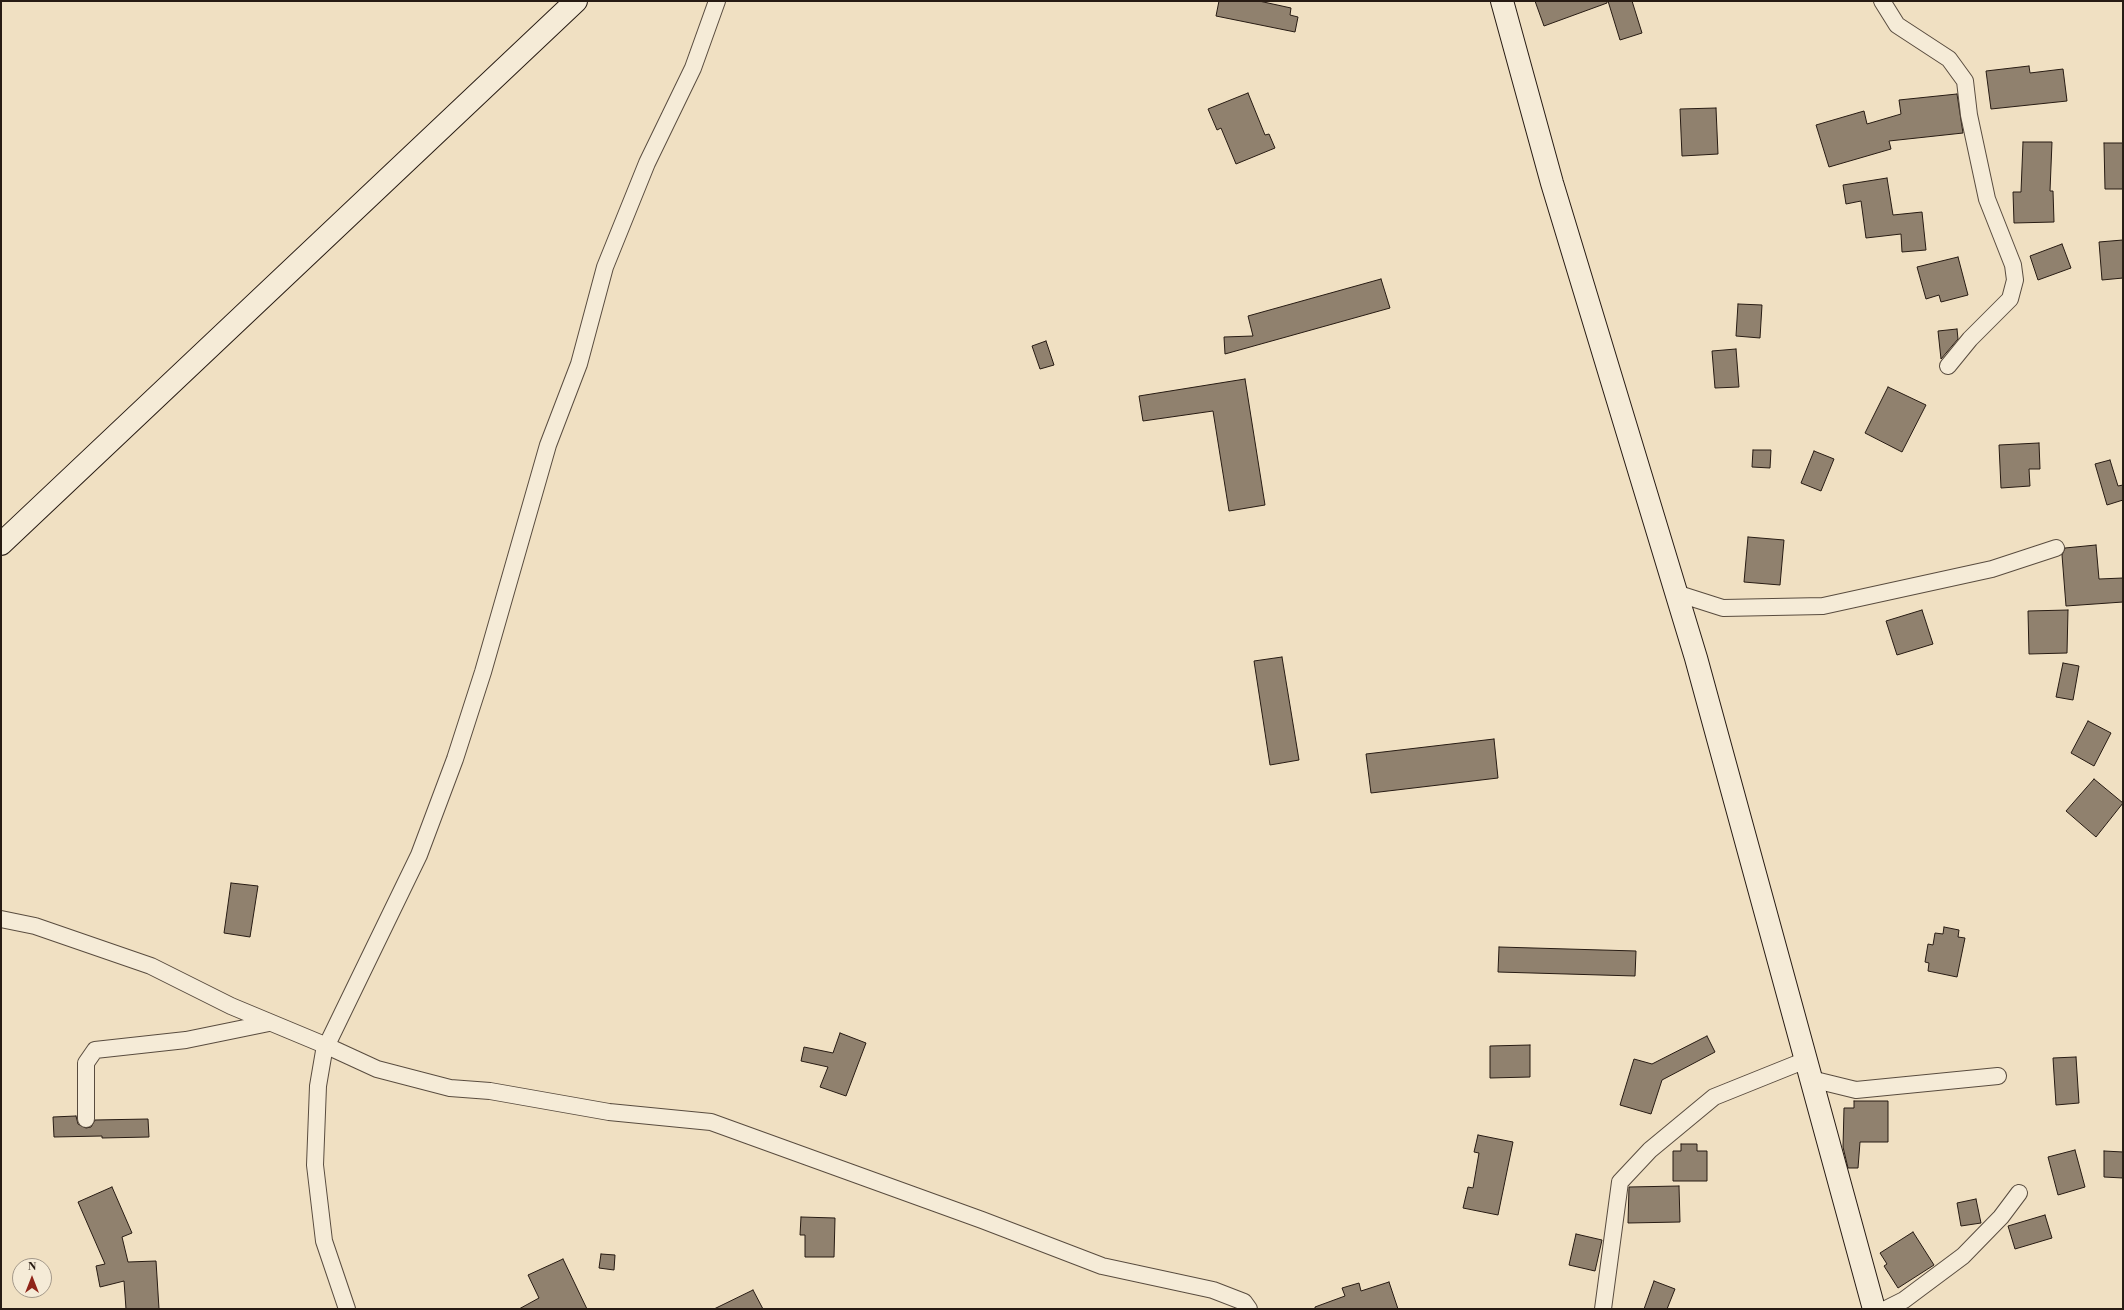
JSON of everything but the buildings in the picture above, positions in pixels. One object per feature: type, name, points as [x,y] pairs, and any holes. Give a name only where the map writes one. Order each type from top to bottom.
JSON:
[{"type":"street","points":[[1,544],[576,1]]},
{"type":"street","points":[[347,1309],[324,1241],[315,1165],[318,1086],[326,1046],[422,848],[455,759],[476,694],[548,446],[579,364],[605,267],[646,163],[692,68],[717,1]]},
{"type":"street","points":[[1502,1],[1552,183],[1696,658],[1874,1309]]},
{"type":"street","points":[[1882,1],[1897,25],[1949,59],[1965,81],[1969,116],[1987,199],[2013,265],[2015,280],[2010,299],[1970,339],[1948,366]]},
{"type":"street","points":[[1676,592],[1723,608],[1823,606],[1992,569],[2056,548]]},
{"type":"street","points":[[1,919],[34,926],[151,966],[269,1023],[377,1069],[450,1088],[490,1091],[609,1112],[710,1122],[982,1220],[1102,1266],[1213,1290],[1244,1302],[1249,1309]]},
{"type":"street","points":[[86,1119],[86,1063],[95,1050],[186,1040],[269,1023]]},
{"type":"street","points":[[1603,1309],[1620,1182],[1650,1150],[1714,1096],[1808,1069],[1856,1090],[1998,1076]]},
{"type":"street","points":[[1886,1309],[1904,1300],[1962,1256],[2001,1217],[2019,1193]]}]
